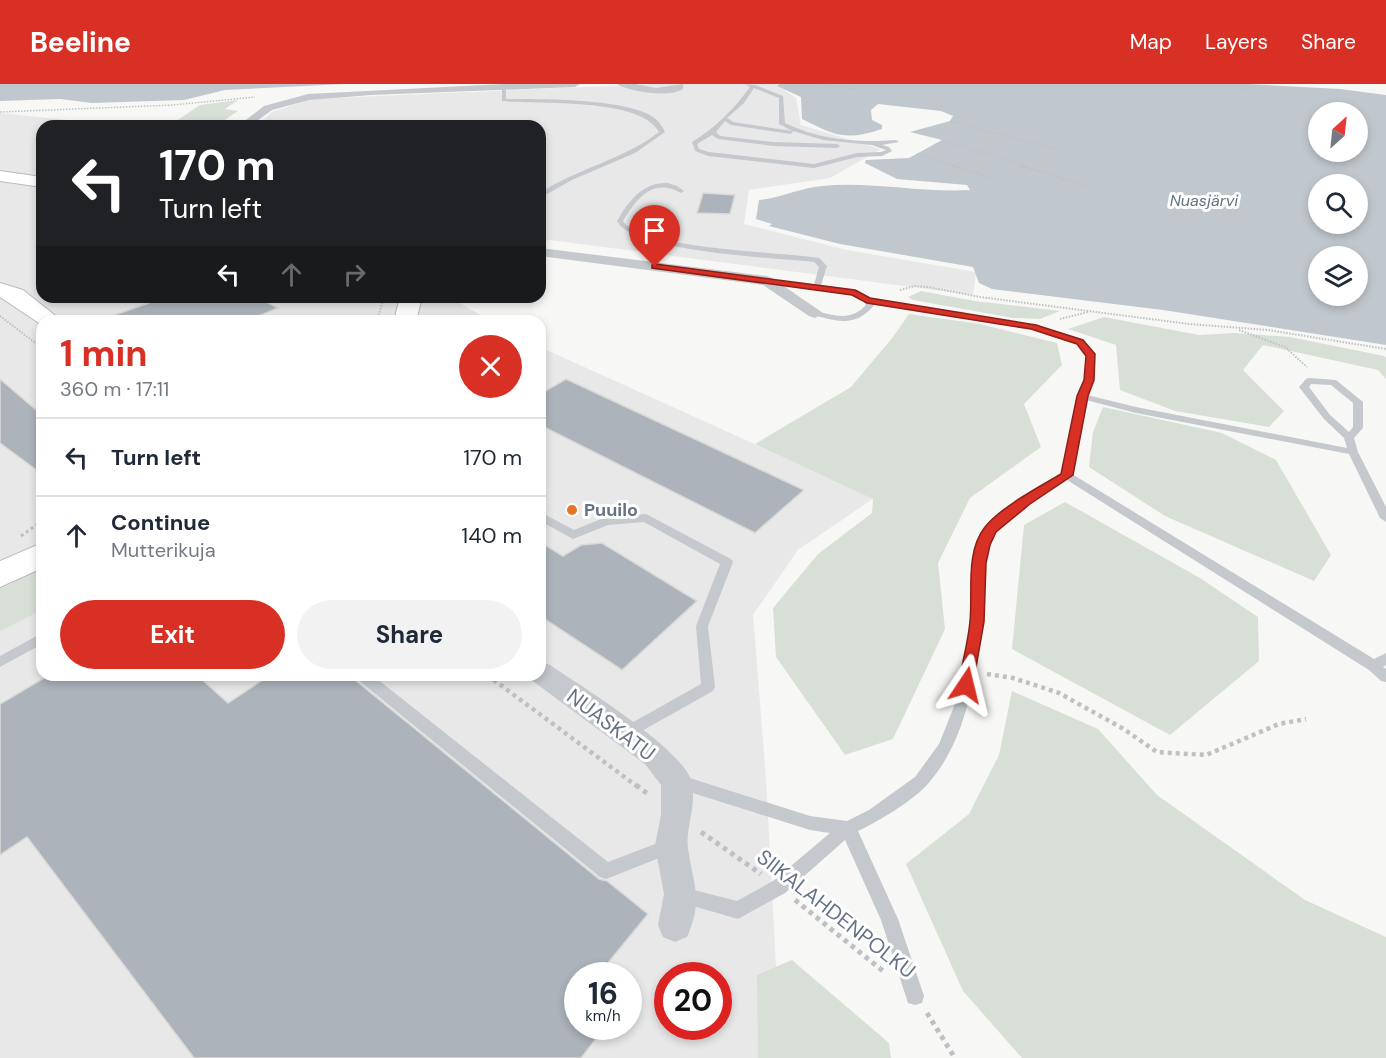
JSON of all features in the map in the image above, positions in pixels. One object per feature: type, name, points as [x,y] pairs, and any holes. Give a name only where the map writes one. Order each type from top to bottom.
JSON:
[{"type":"street","points":[[251,120],[268,108],[308,97],[575,84]]},
{"type":"street","points":[[622,84],[664,91],[678,89],[678,84]]},
{"type":"street","points":[[0,176],[36,181]]},
{"type":"street","points":[[546,253],[767,281],[815,314]]},
{"type":"street","points":[[0,289],[15,295],[43,315]]},
{"type":"street","points":[[0,575],[31,540]]},
{"type":"street","name":"NUASKATU","points":[[546,676],[655,754],[676,781]]},
{"type":"street","points":[[675,925],[681,894],[671,846],[677,815],[676,781]]},
{"type":"lane","points":[[781,97],[750,85],[746,98],[724,118],[713,132],[694,143],[697,150],[708,154],[814,166],[857,155],[882,154],[889,151],[887,148],[874,144]]},
{"type":"lane","points":[[504,87],[504,100],[571,102],[632,112],[655,121],[662,132],[645,146],[557,183],[546,191]]},
{"type":"lane","points":[[746,98],[781,97]]},
{"type":"lane","points":[[781,97],[782,124],[799,133]]},
{"type":"lane","points":[[724,118],[731,123],[856,143],[896,142]]},
{"type":"lane","points":[[713,132],[718,137],[773,144],[814,147],[856,143]]},
{"type":"lane","points":[[681,191],[667,185],[650,186],[638,195],[627,209],[620,221],[623,227],[632,232],[666,241],[816,260],[823,266],[817,287]]},
{"type":"lane","points":[[681,894],[738,910],[779,887],[848,828],[875,815],[920,783],[945,747],[964,699],[977,622],[979,563],[983,545],[990,529],[1026,501],[1067,475],[1082,396],[1089,380],[1091,356],[1080,342],[1032,327],[873,301],[855,292],[767,281]]},
{"type":"lane","points":[[815,314],[851,320],[862,315],[873,301]]},
{"type":"lane","points":[[1348,436],[1358,428],[1358,402],[1333,382],[1309,381],[1304,387],[1327,417],[1348,436],[1353,452],[1386,518]]},
{"type":"lane","points":[[1082,396],[1136,410],[1353,452]]},
{"type":"lane","points":[[1067,475],[1380,662],[1386,677]]},
{"type":"lane","points":[[546,519],[573,535],[606,521],[646,518],[727,562],[702,626],[708,687],[626,733]]},
{"type":"lane","points":[[0,662],[36,641]]},
{"type":"lane","points":[[369,681],[606,871],[671,846]]},
{"type":"lane","points":[[676,781],[810,823],[848,828]]},
{"type":"lane","points":[[848,828],[890,919],[915,996]]},
{"type":"path","points":[[818,84],[855,89]]},
{"type":"path","points":[[1239,91],[1256,85]]},
{"type":"path","points":[[0,112],[173,105],[260,96]]},
{"type":"path","points":[[950,121],[1059,150]]},
{"type":"path","points":[[942,140],[1086,186]]},
{"type":"path","points":[[917,154],[989,177]]},
{"type":"path","points":[[873,301],[903,288],[928,287],[981,297],[1268,330],[1386,349]]},
{"type":"path","points":[[0,316],[36,343]]},
{"type":"path","points":[[1229,327],[1266,338],[1288,348],[1299,356],[1316,380]]},
{"type":"path","points":[[969,671],[1013,678],[1059,693],[1122,728],[1157,752],[1206,755],[1279,724],[1306,718]]},
{"type":"path","name":"SIIKALAHDENPOLKU","points":[[495,681],[779,887],[915,996],[955,1058]]},
{"type":"shaded area","points":[[653,84],[776,84],[796,98],[801,125],[881,149],[830,178],[749,190],[744,224],[847,250],[976,272],[973,295],[546,240],[546,120],[263,120],[272,112],[310,99]]},
{"type":"shaded area","points":[[238,100],[225,109],[238,111],[225,120],[178,120],[200,105]]},
{"type":"shaded area","points":[[0,113],[68,120],[36,120],[36,303],[460,303],[480,315],[36,315],[36,681],[546,681],[546,350],[874,498],[798,550],[753,615],[766,778],[781,1058],[0,1058]]},
{"type":"shaded area","points":[[921,291],[975,301],[1060,311],[1040,319],[1013,318],[913,300],[908,297]]},
{"type":"shaded area","points":[[909,314],[980,324],[1057,343],[1062,365],[1024,404],[1041,447],[970,498],[938,563],[945,629],[893,739],[845,755],[776,657],[773,608],[818,554],[872,513],[873,499],[755,444],[851,387]]},
{"type":"shaded area","points":[[1104,317],[1199,335],[1235,333],[1290,337],[1384,356],[1386,357],[1386,379],[1378,370],[1263,345],[1243,370],[1284,411],[1269,427],[1175,411],[1120,390],[1116,345],[1068,329]]},
{"type":"shaded area","points":[[1103,407],[1222,433],[1276,460],[1331,555],[1314,581],[1165,516],[1089,467],[1093,432]]},
{"type":"shaded area","points":[[1065,502],[1200,578],[1258,617],[1259,661],[1170,735],[1012,649],[1024,525]]},
{"type":"shaded area","points":[[36,571],[36,613],[0,631],[0,589]]},
{"type":"shaded area","points":[[1012,691],[1098,729],[1157,795],[1305,900],[1386,937],[1386,1058],[1022,1058],[963,991],[906,864],[969,814],[999,755]]},
{"type":"shaded area","points":[[792,960],[889,1043],[891,1058],[758,1058],[757,975]]},
{"type":"water","points":[[0,84],[345,84],[225,90],[184,100],[92,103],[60,99],[0,101]]},
{"type":"water","name":"Nuasjärvi","points":[[779,84],[1249,84],[1340,89],[1386,95],[1386,345],[1163,310],[992,289],[979,283],[973,267],[840,244],[769,226],[772,224],[756,219],[759,200],[814,187],[858,185],[970,190],[967,185],[897,179],[865,163],[866,160],[909,158],[942,140],[910,132],[950,121],[953,116],[941,111],[878,104],[871,110],[872,120],[882,125],[882,129],[859,135],[841,135],[802,119],[801,97],[777,86]]},
{"type":"building","points":[[703,193],[735,195],[730,214],[697,213]]},
{"type":"building","points":[[149,303],[268,303],[278,308],[261,315],[115,315]]},
{"type":"building","points":[[0,379],[36,410],[36,470],[0,443]]},
{"type":"building","points":[[566,379],[804,490],[755,533],[546,428],[546,391]]},
{"type":"building","points":[[602,543],[697,601],[622,670],[546,620],[546,546],[563,556],[581,545]]},
{"type":"building","points":[[39,681],[204,681],[228,703],[261,681],[356,681],[599,879],[607,881],[648,914],[609,962],[564,962],[564,1040],[595,1040],[581,1058],[194,1058],[27,837],[0,855],[0,704]]},
{"type":"place","name":"Puuilo","points":[[572,510]]},
{"type":"route","points":[[655,267],[855,292],[867,300],[1032,327],[1080,342],[1091,356],[1089,380],[1082,396],[1067,475],[1026,501],[990,529],[983,545],[979,563],[977,622],[966,685]]}]
